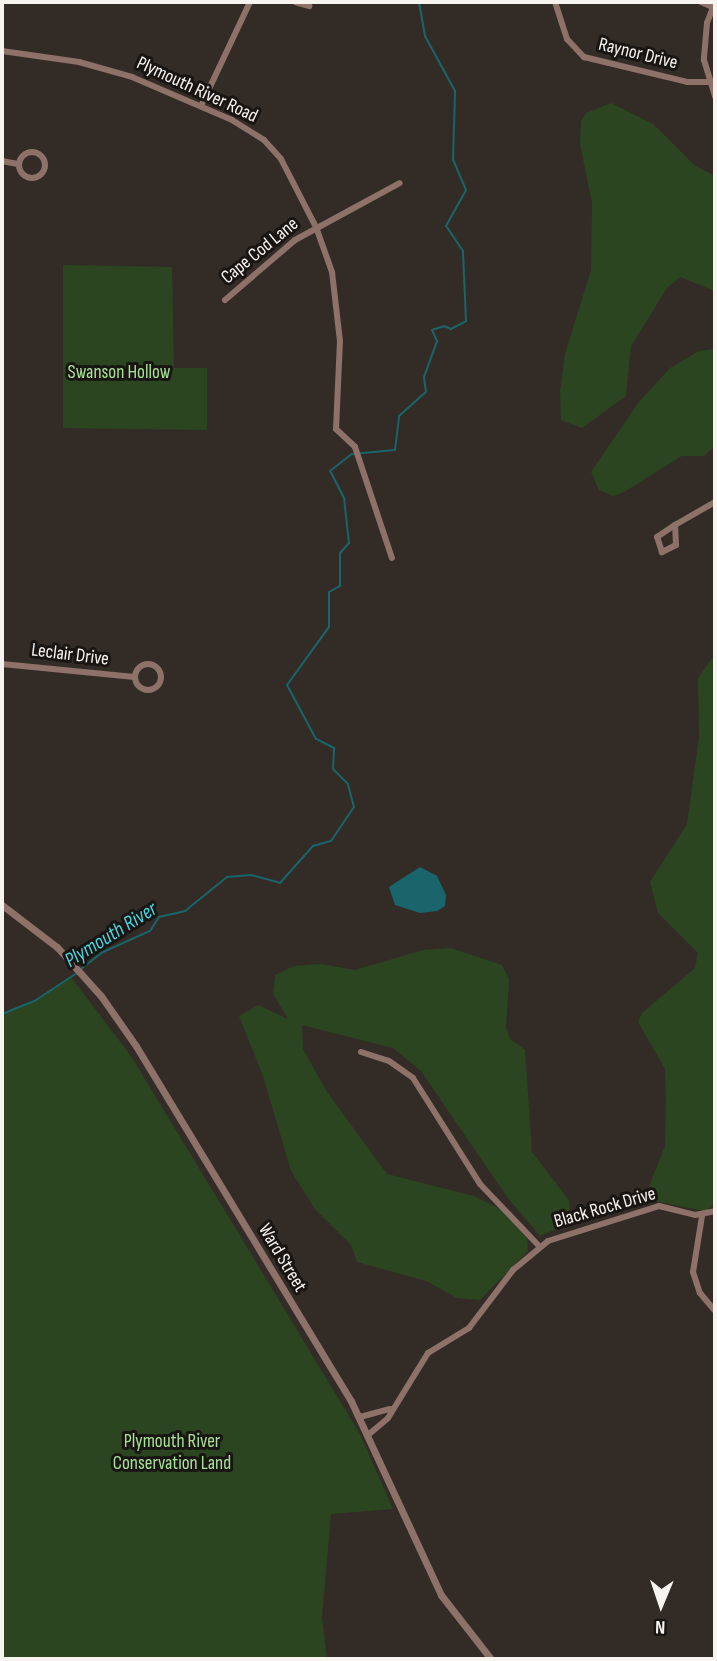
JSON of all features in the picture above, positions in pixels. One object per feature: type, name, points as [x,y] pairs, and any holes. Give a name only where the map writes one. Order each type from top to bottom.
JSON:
[{"type":"street","points":[[201,106],[250,2]]},
{"type":"street","points":[[295,2],[309,6]]},
{"type":"street","name":"Raynor Drive","points":[[555,2],[567,39],[584,57],[687,82],[707,82]]},
{"type":"street","points":[[701,2],[713,5],[704,60],[707,82],[715,97]]},
{"type":"street","name":"Plymouth River Road","points":[[2,51],[102,67],[201,106],[264,140],[281,159],[316,227],[338,305],[337,429],[349,438],[357,454],[392,558]]},
{"type":"street","points":[[2,161],[18,164],[30,179],[45,168],[41,155],[34,152],[26,153],[18,164]]},
{"type":"street","name":"Cape Cod Lane","points":[[225,300],[316,227],[400,183]]},
{"type":"street","points":[[675,525],[715,502]]},
{"type":"street","name":"Leclair Drive","points":[[2,664],[134,677],[143,689],[152,690],[162,676],[150,665],[143,666],[134,677]]},
{"type":"street","name":"Ward Street","points":[[2,905],[83,975],[136,1046],[360,1417],[441,1595],[491,1659]]},
{"type":"street","name":"Black Rock Drive","points":[[361,1052],[388,1061],[413,1078],[480,1184],[540,1247]]},
{"type":"street","name":"Black Rock Drive","points":[[368,1435],[388,1418],[390,1409],[428,1353],[469,1328],[513,1270],[540,1247],[571,1231],[659,1206],[702,1216]]},
{"type":"street","points":[[715,1212],[702,1216],[693,1272],[700,1293],[715,1311]]},
{"type":"street","points":[[360,1417],[390,1409]]},
{"type":"green space","points":[[611,103],[653,124],[694,165],[715,176],[715,291],[680,277],[667,288],[631,346],[626,396],[582,428],[561,420],[560,392],[565,354],[591,270],[592,203],[580,144],[581,121],[586,113]]},
{"type":"green space","name":"Swanson Hollow","points":[[63,265],[172,267],[174,368],[207,368],[207,430],[63,428]]},
{"type":"green space","points":[[715,349],[715,446],[704,456],[682,456],[624,492],[613,496],[599,490],[591,472],[638,403],[670,368],[699,351]]},
{"type":"green space","points":[[715,654],[715,1205],[705,1211],[650,1200],[646,1194],[665,1146],[665,1069],[638,1022],[642,1013],[695,968],[698,953],[658,913],[650,882],[687,824],[699,737],[698,678]]},
{"type":"green space","points":[[451,948],[502,965],[509,979],[506,1028],[510,1039],[525,1050],[532,1152],[569,1200],[571,1223],[540,1236],[507,1197],[421,1071],[393,1048],[302,1025],[303,1049],[327,1092],[387,1174],[474,1196],[500,1209],[527,1238],[528,1251],[480,1300],[457,1298],[426,1281],[357,1262],[351,1245],[315,1209],[291,1171],[263,1076],[239,1016],[258,1005],[288,1019],[273,994],[275,975],[294,966],[320,964],[355,970],[423,950]]},
{"type":"green space","name":"Plymouth River Conservation Land","points":[[71,977],[131,1056],[360,1434],[393,1509],[331,1514],[322,1617],[327,1659],[2,1659],[2,1014],[36,1000]]},
{"type":"water","points":[[420,867],[437,876],[446,895],[445,906],[437,911],[420,913],[395,905],[389,887]]},
{"type":"waterway","name":"Plymouth River","points":[[81,969],[103,952],[150,931],[159,917],[185,911],[227,877],[251,875],[280,883],[313,846],[331,841],[354,807],[348,784],[333,769],[334,748],[316,739],[287,685],[329,627],[329,592],[340,586],[340,553],[349,543],[344,498],[330,471],[352,454],[395,450],[399,416],[426,392],[424,377],[437,341],[432,330],[444,326],[451,329],[466,321],[463,251],[446,226],[466,190],[453,160],[455,91],[425,36],[419,2]]},
{"type":"waterway","name":"Plymouth River","points":[[2,1014],[36,1000],[77,973]]}]
